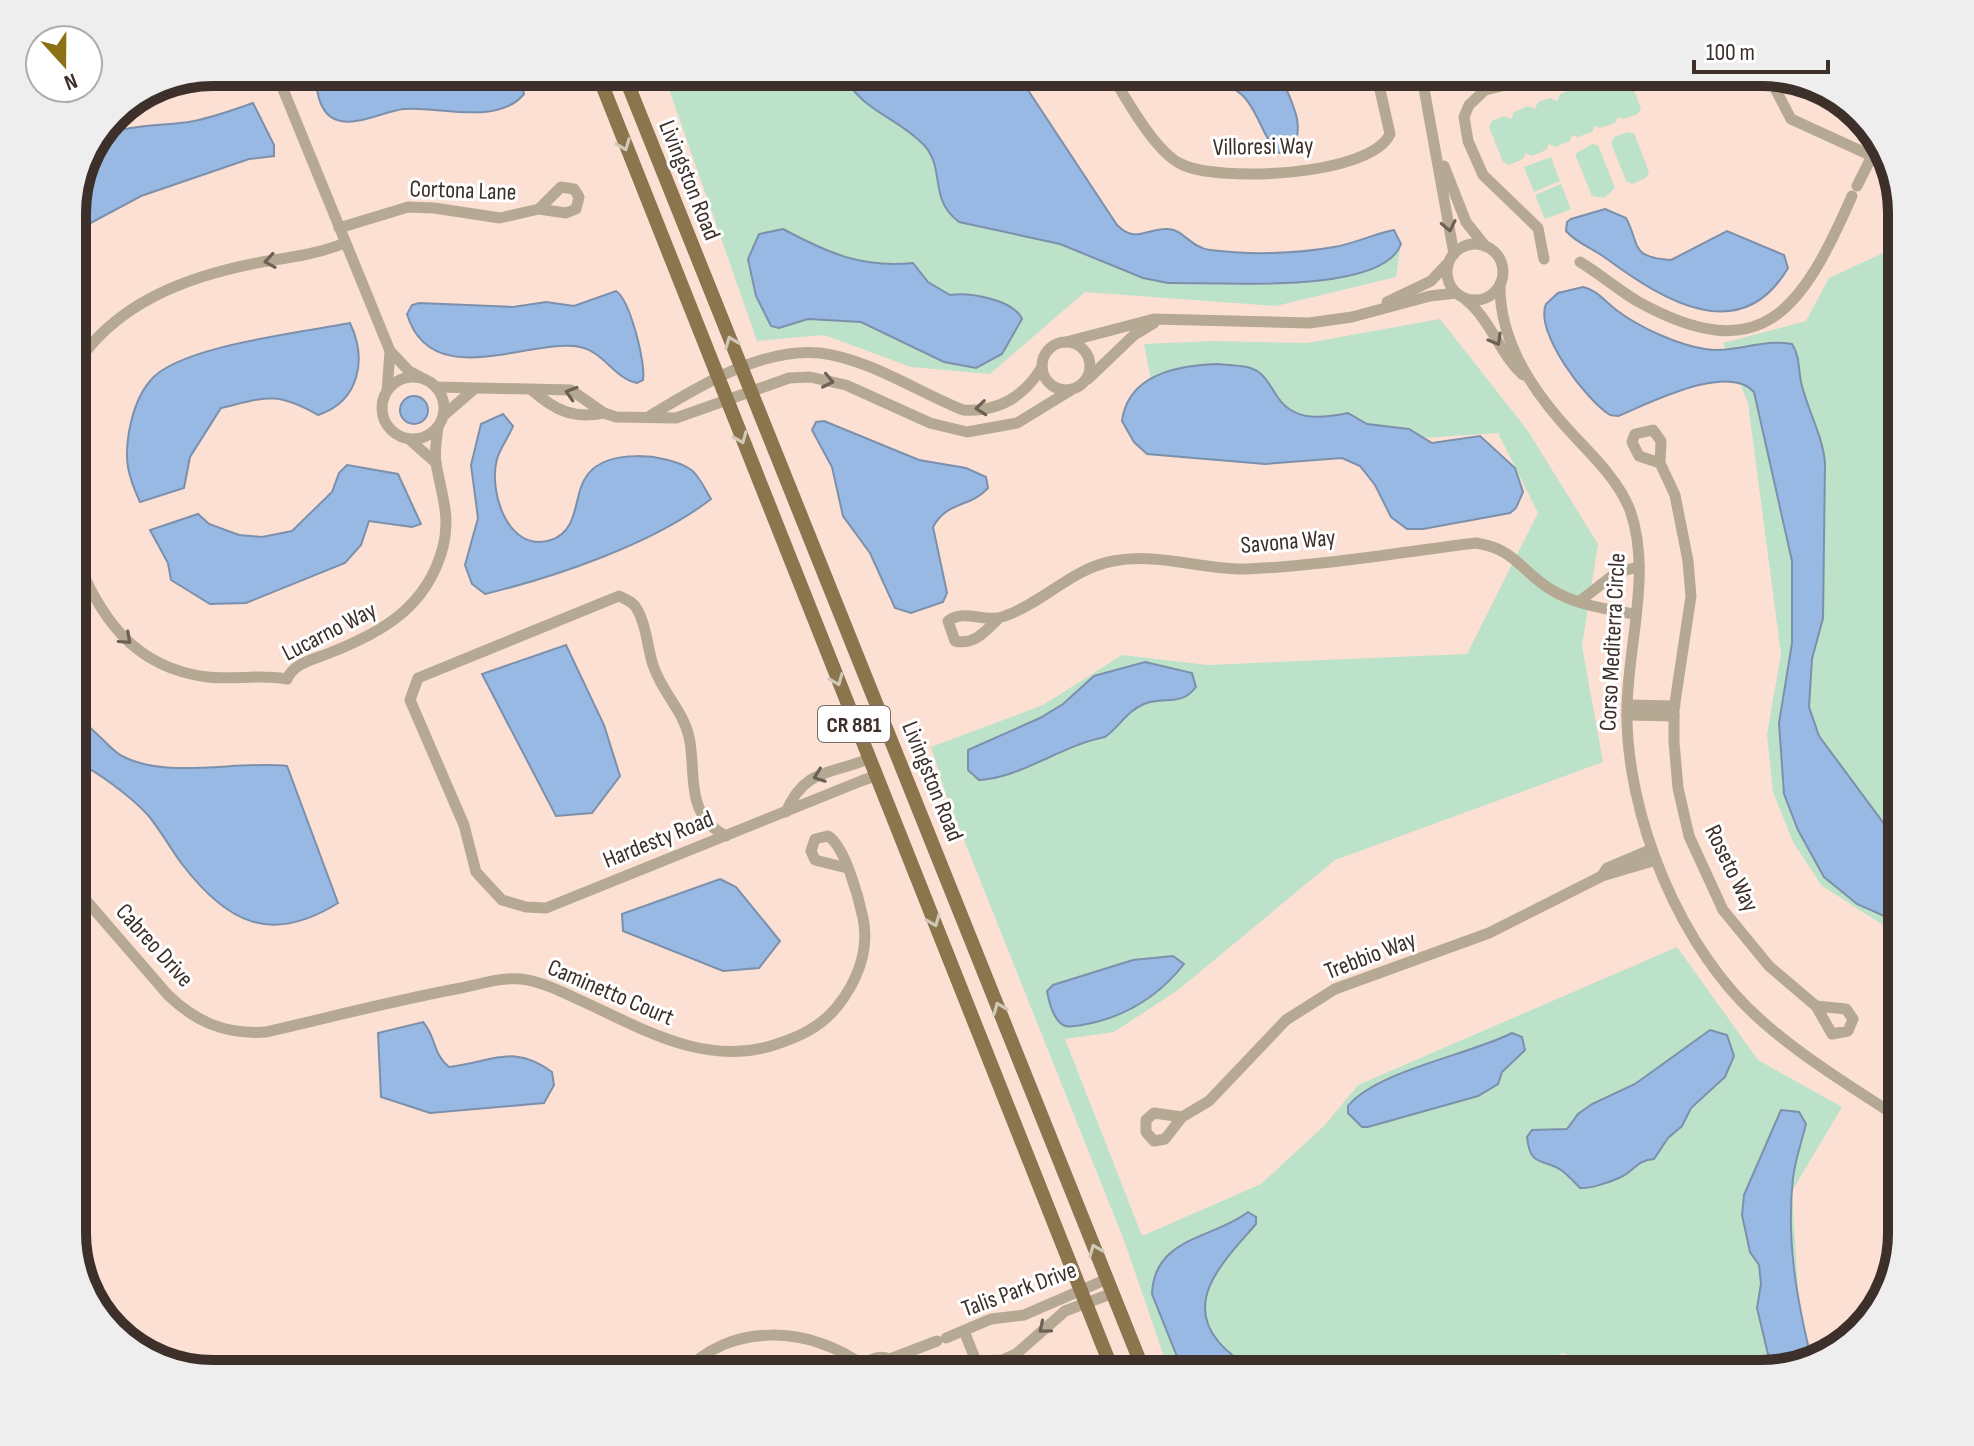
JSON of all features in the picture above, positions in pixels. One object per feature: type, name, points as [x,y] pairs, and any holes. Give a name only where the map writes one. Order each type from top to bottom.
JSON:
[{"type":"main road","name":"Livingston Road","points":[[603,86],[1109,1360]]},
{"type":"main road","name":"Livingston Road","points":[[629,86],[1139,1360]]},
{"type":"street","points":[[282,86],[390,351],[409,371],[431,383],[443,400],[441,421]]},
{"type":"street","name":"Villoresi Way","points":[[1119,86],[1161,148],[1179,164],[1192,169],[1275,172],[1334,164],[1380,149],[1390,134],[1379,86]]},
{"type":"street","name":"Corso Mediterra Circle","points":[[1424,86],[1451,258],[1447,278],[1460,296],[1480,313],[1500,348],[1617,486],[1638,533],[1639,567],[1627,710],[1633,778],[1654,855],[1698,942],[1737,996],[1762,1022],[1888,1111]]},
{"type":"street","points":[[1502,86],[1485,90],[1469,105],[1464,117],[1468,141],[1483,175],[1538,228],[1544,259]]},
{"type":"street","points":[[1580,262],[1636,300],[1683,323],[1715,331],[1747,327],[1772,317],[1802,291],[1824,260],[1872,156],[1791,119],[1774,87]]},
{"type":"street","name":"Corso Mediterra Circle","points":[[1435,142],[1466,222],[1485,246],[1494,252],[1502,266],[1500,284],[1505,322],[1529,381]]},
{"type":"street","name":"Cortona Lane","points":[[339,228],[408,207],[500,218],[539,209]]},
{"type":"street","points":[[86,351],[97,335],[147,299],[245,266],[313,256],[345,243]]},
{"type":"street","points":[[1369,312],[1431,281],[1451,258],[1468,245],[1485,246]]},
{"type":"street","points":[[647,418],[741,369],[786,355],[820,353],[855,363],[963,410],[979,411],[1002,405],[1020,394],[1042,367],[1046,352],[1066,342],[1165,319],[1309,323],[1460,296],[1489,296],[1500,284]]},
{"type":"street","points":[[533,391],[560,412],[577,416],[604,413],[676,418],[789,378],[829,380],[930,423],[967,432],[997,430],[1017,423],[1084,384],[1134,335],[1165,319]]},
{"type":"street","points":[[1066,342],[1081,347],[1090,361],[1091,369],[1084,384]]},
{"type":"street","points":[[390,351],[387,390],[381,406],[384,421],[394,434],[410,440],[436,463]]},
{"type":"street","points":[[1042,367],[1051,386],[1071,390]]},
{"type":"street","points":[[387,390],[404,378],[476,388],[571,390],[604,413]]},
{"type":"street","points":[[410,440],[424,438],[462,395],[476,388]]},
{"type":"street","name":"Lucarno Way","points":[[86,579],[106,619],[127,641],[151,658],[176,669],[209,677],[256,675],[287,679],[299,665],[387,627],[422,594],[439,561],[446,530],[445,497],[436,463],[441,421]]},
{"type":"street","name":"Roseto Way","points":[[1660,463],[1684,530],[1691,596],[1674,711],[1678,788],[1689,836],[1723,910],[1746,942],[1792,990],[1816,1006]]},
{"type":"street","name":"Savona Way","points":[[997,620],[1010,615],[1080,570],[1113,561],[1148,558],[1244,569],[1476,543],[1496,546],[1514,556],[1547,587],[1595,608],[1634,614]]},
{"type":"street","points":[[1580,601],[1617,572],[1639,567]]},
{"type":"street","name":"Hardesty Road","points":[[726,836],[715,830],[691,787],[690,739],[683,716],[653,665],[638,609],[631,601],[619,596],[418,678],[410,700],[464,825],[476,872],[502,900],[526,907],[546,908],[726,836],[786,812],[875,776]]},
{"type":"street","points":[[1627,710],[1674,711]]},
{"type":"street","points":[[786,812],[797,790],[811,777],[868,759]]},
{"type":"street","name":"Trebbio Way","points":[[1182,1117],[1209,1101],[1286,1020],[1335,989],[1489,933],[1602,876],[1607,868],[1654,855]]},
{"type":"street","name":"Caminetto Court","points":[[399,1000],[522,979],[557,990],[656,1037],[688,1047],[714,1051],[762,1049],[801,1036],[827,1019],[847,994],[859,969],[864,924],[847,868]]},
{"type":"street","name":"Cabreo Drive","points":[[86,900],[168,995],[183,1009],[218,1028],[266,1032],[399,1000]]},
{"type":"street","name":"Talis Park Drive","points":[[872,1360],[890,1359],[991,1319],[1024,1315],[1110,1286]]},
{"type":"street","name":"Talis Park Drive","points":[[1002,1360],[1016,1354],[1049,1323],[1084,1297]]},
{"type":"street","points":[[964,1331],[976,1360]]},
{"type":"street","name":"Talis Park Drive","points":[[695,1360],[719,1347],[773,1332],[848,1354],[854,1360]]},
{"type":"green space","points":[[668,86],[952,86],[1041,179],[1150,255],[1272,267],[1400,249],[1396,277],[1276,306],[1085,292],[990,374],[911,367],[824,335],[757,341]]},
{"type":"green space","points":[[1583,86],[1632,86],[1641,108],[1638,114],[1624,119],[1618,117],[1615,123],[1600,128],[1595,126],[1592,132],[1578,137],[1572,135],[1570,141],[1555,147],[1549,144],[1546,150],[1532,156],[1526,153],[1523,159],[1509,165],[1503,162],[1489,127],[1492,121],[1504,116],[1511,119],[1514,112],[1528,106],[1535,109],[1538,102],[1550,98],[1557,101],[1560,94],[1573,89],[1580,91]]},
{"type":"green space","points":[[1634,133],[1649,172],[1646,178],[1632,184],[1626,181],[1611,143],[1614,137]]},
{"type":"green space","points":[[1592,144],[1598,145],[1615,188],[1604,198],[1592,196],[1575,154]]},
{"type":"green space","points":[[1551,157],[1560,181],[1534,192],[1524,167]]},
{"type":"green space","points":[[1561,184],[1571,209],[1545,219],[1535,195]]},
{"type":"green space","points":[[1888,251],[1888,928],[1822,886],[1793,842],[1773,792],[1767,734],[1781,654],[1748,403],[1723,343],[1806,321],[1829,278]]},
{"type":"green space","points":[[1440,319],[1528,431],[1598,544],[1582,646],[1603,762],[1335,860],[1178,990],[1114,1032],[1065,1039],[1142,1236],[1261,1184],[1325,1125],[1358,1085],[1677,947],[1758,1060],[1842,1107],[1792,1191],[1799,1307],[1811,1349],[1794,1356],[1761,1360],[1556,1360],[1568,1355],[1563,1353],[1545,1360],[1165,1360],[1125,1243],[945,792],[931,747],[1043,705],[1122,655],[1208,665],[1467,654],[1538,513],[1498,433],[1423,438],[1155,402],[1144,344],[1213,341],[1307,343]]},
{"type":"green space","points":[[761,1355],[804,1360],[737,1360]]},
{"type":"water","points":[[317,86],[522,86],[524,94],[513,104],[484,112],[404,109],[344,122],[326,112]]},
{"type":"water","points":[[850,86],[1025,86],[1117,225],[1130,234],[1168,229],[1203,249],[1240,253],[1341,246],[1394,230],[1401,244],[1388,261],[1364,272],[1332,279],[1258,284],[1168,283],[1143,278],[1060,244],[959,222],[944,204],[931,154],[924,145]]},
{"type":"water","points":[[1228,86],[1285,86],[1298,122],[1298,132],[1290,151],[1278,153],[1254,111],[1236,90]]},
{"type":"water","points":[[253,103],[274,145],[274,156],[249,159],[141,196],[86,225],[90,180],[107,143],[116,131],[182,123]]},
{"type":"water","points":[[1605,209],[1626,218],[1638,248],[1648,256],[1671,260],[1727,231],[1784,255],[1788,268],[1769,292],[1748,306],[1725,311],[1701,309],[1653,289],[1566,231],[1567,222],[1571,219]]},
{"type":"water","points":[[783,229],[845,257],[877,263],[913,263],[928,282],[950,295],[969,295],[1001,302],[1022,319],[1002,354],[976,368],[944,362],[861,322],[808,319],[779,328],[771,326],[756,296],[748,259],[759,234]]},
{"type":"water","points":[[1583,287],[1593,291],[1638,324],[1683,344],[1716,350],[1781,343],[1792,344],[1795,349],[1825,463],[1823,618],[1812,659],[1809,707],[1819,736],[1888,829],[1888,918],[1857,904],[1824,877],[1798,830],[1784,794],[1779,723],[1792,643],[1792,561],[1754,392],[1742,384],[1726,381],[1707,383],[1667,395],[1618,416],[1610,415],[1576,381],[1548,331],[1544,316],[1546,304],[1558,293]]},
{"type":"water","points":[[616,291],[627,306],[639,347],[643,380],[637,383],[629,381],[596,354],[580,347],[559,346],[484,357],[459,357],[437,352],[419,338],[407,314],[412,305],[419,303],[513,307],[546,302],[574,306]]},
{"type":"water","points":[[350,323],[358,351],[358,364],[351,389],[343,400],[318,415],[292,402],[271,398],[221,408],[190,457],[184,488],[140,502],[128,468],[130,425],[142,392],[164,369],[186,358],[243,342]]},
{"type":"water","points":[[1218,364],[1257,371],[1286,406],[1302,415],[1320,417],[1348,413],[1367,424],[1409,429],[1432,443],[1480,436],[1515,468],[1523,492],[1516,508],[1510,513],[1423,529],[1407,529],[1391,517],[1375,485],[1360,466],[1342,458],[1265,464],[1147,454],[1134,442],[1122,421],[1126,405],[1134,392],[1158,375],[1173,370]]},
{"type":"water","points":[[414,396],[424,400],[428,410],[424,420],[414,424],[404,420],[400,410],[404,400]]},
{"type":"water","points":[[503,414],[513,426],[497,459],[496,487],[504,517],[523,538],[536,542],[561,535],[572,520],[588,474],[609,460],[622,457],[652,457],[690,469],[711,499],[661,530],[602,557],[485,594],[472,584],[465,565],[478,518],[471,465],[481,424]]},
{"type":"water","points":[[824,421],[919,460],[966,468],[986,477],[988,488],[974,499],[945,512],[933,527],[947,593],[943,602],[911,613],[895,608],[870,553],[843,516],[832,467],[812,430],[816,422]]},
{"type":"water","points":[[347,465],[398,474],[421,524],[412,527],[369,521],[361,545],[345,563],[246,603],[210,604],[171,580],[168,563],[150,530],[198,514],[209,524],[239,535],[262,537],[292,531],[332,492],[339,473]]},
{"type":"water","points":[[566,645],[604,725],[620,776],[592,813],[556,816],[482,674]]},
{"type":"water","points":[[1145,662],[1192,673],[1196,687],[1184,697],[1138,707],[1105,737],[1010,774],[979,780],[968,770],[968,750],[1040,718],[1063,704],[1094,676]]},
{"type":"water","points":[[86,723],[122,756],[140,763],[181,768],[287,766],[338,903],[314,916],[271,925],[233,913],[199,884],[147,814],[86,767]]},
{"type":"water","points":[[720,879],[736,887],[780,941],[759,968],[723,971],[623,931],[622,914]]},
{"type":"water","points":[[1173,956],[1184,964],[1174,976],[1151,996],[1125,1011],[1097,1022],[1072,1026],[1063,1025],[1054,1015],[1047,991],[1053,985],[1133,960]]},
{"type":"water","points":[[423,1022],[440,1057],[449,1067],[514,1056],[538,1063],[552,1072],[554,1085],[544,1103],[430,1113],[381,1097],[378,1033]]},
{"type":"water","points":[[1710,1030],[1727,1035],[1734,1056],[1725,1077],[1691,1108],[1682,1126],[1668,1138],[1654,1159],[1643,1162],[1615,1180],[1580,1188],[1561,1170],[1538,1161],[1531,1154],[1527,1137],[1532,1130],[1567,1129],[1578,1114],[1592,1104],[1635,1084]]},
{"type":"water","points":[[1512,1033],[1522,1037],[1525,1050],[1502,1072],[1498,1084],[1478,1096],[1368,1127],[1362,1127],[1348,1113],[1348,1106],[1379,1083]]},
{"type":"water","points":[[1781,1110],[1799,1112],[1806,1124],[1794,1171],[1792,1248],[1809,1350],[1794,1356],[1769,1359],[1757,1308],[1761,1284],[1759,1265],[1750,1252],[1742,1215],[1744,1195]]},
{"type":"water","points":[[1248,1212],[1256,1217],[1256,1224],[1213,1278],[1205,1309],[1208,1325],[1218,1341],[1237,1360],[1178,1360],[1152,1294],[1155,1275],[1174,1250]]}]
